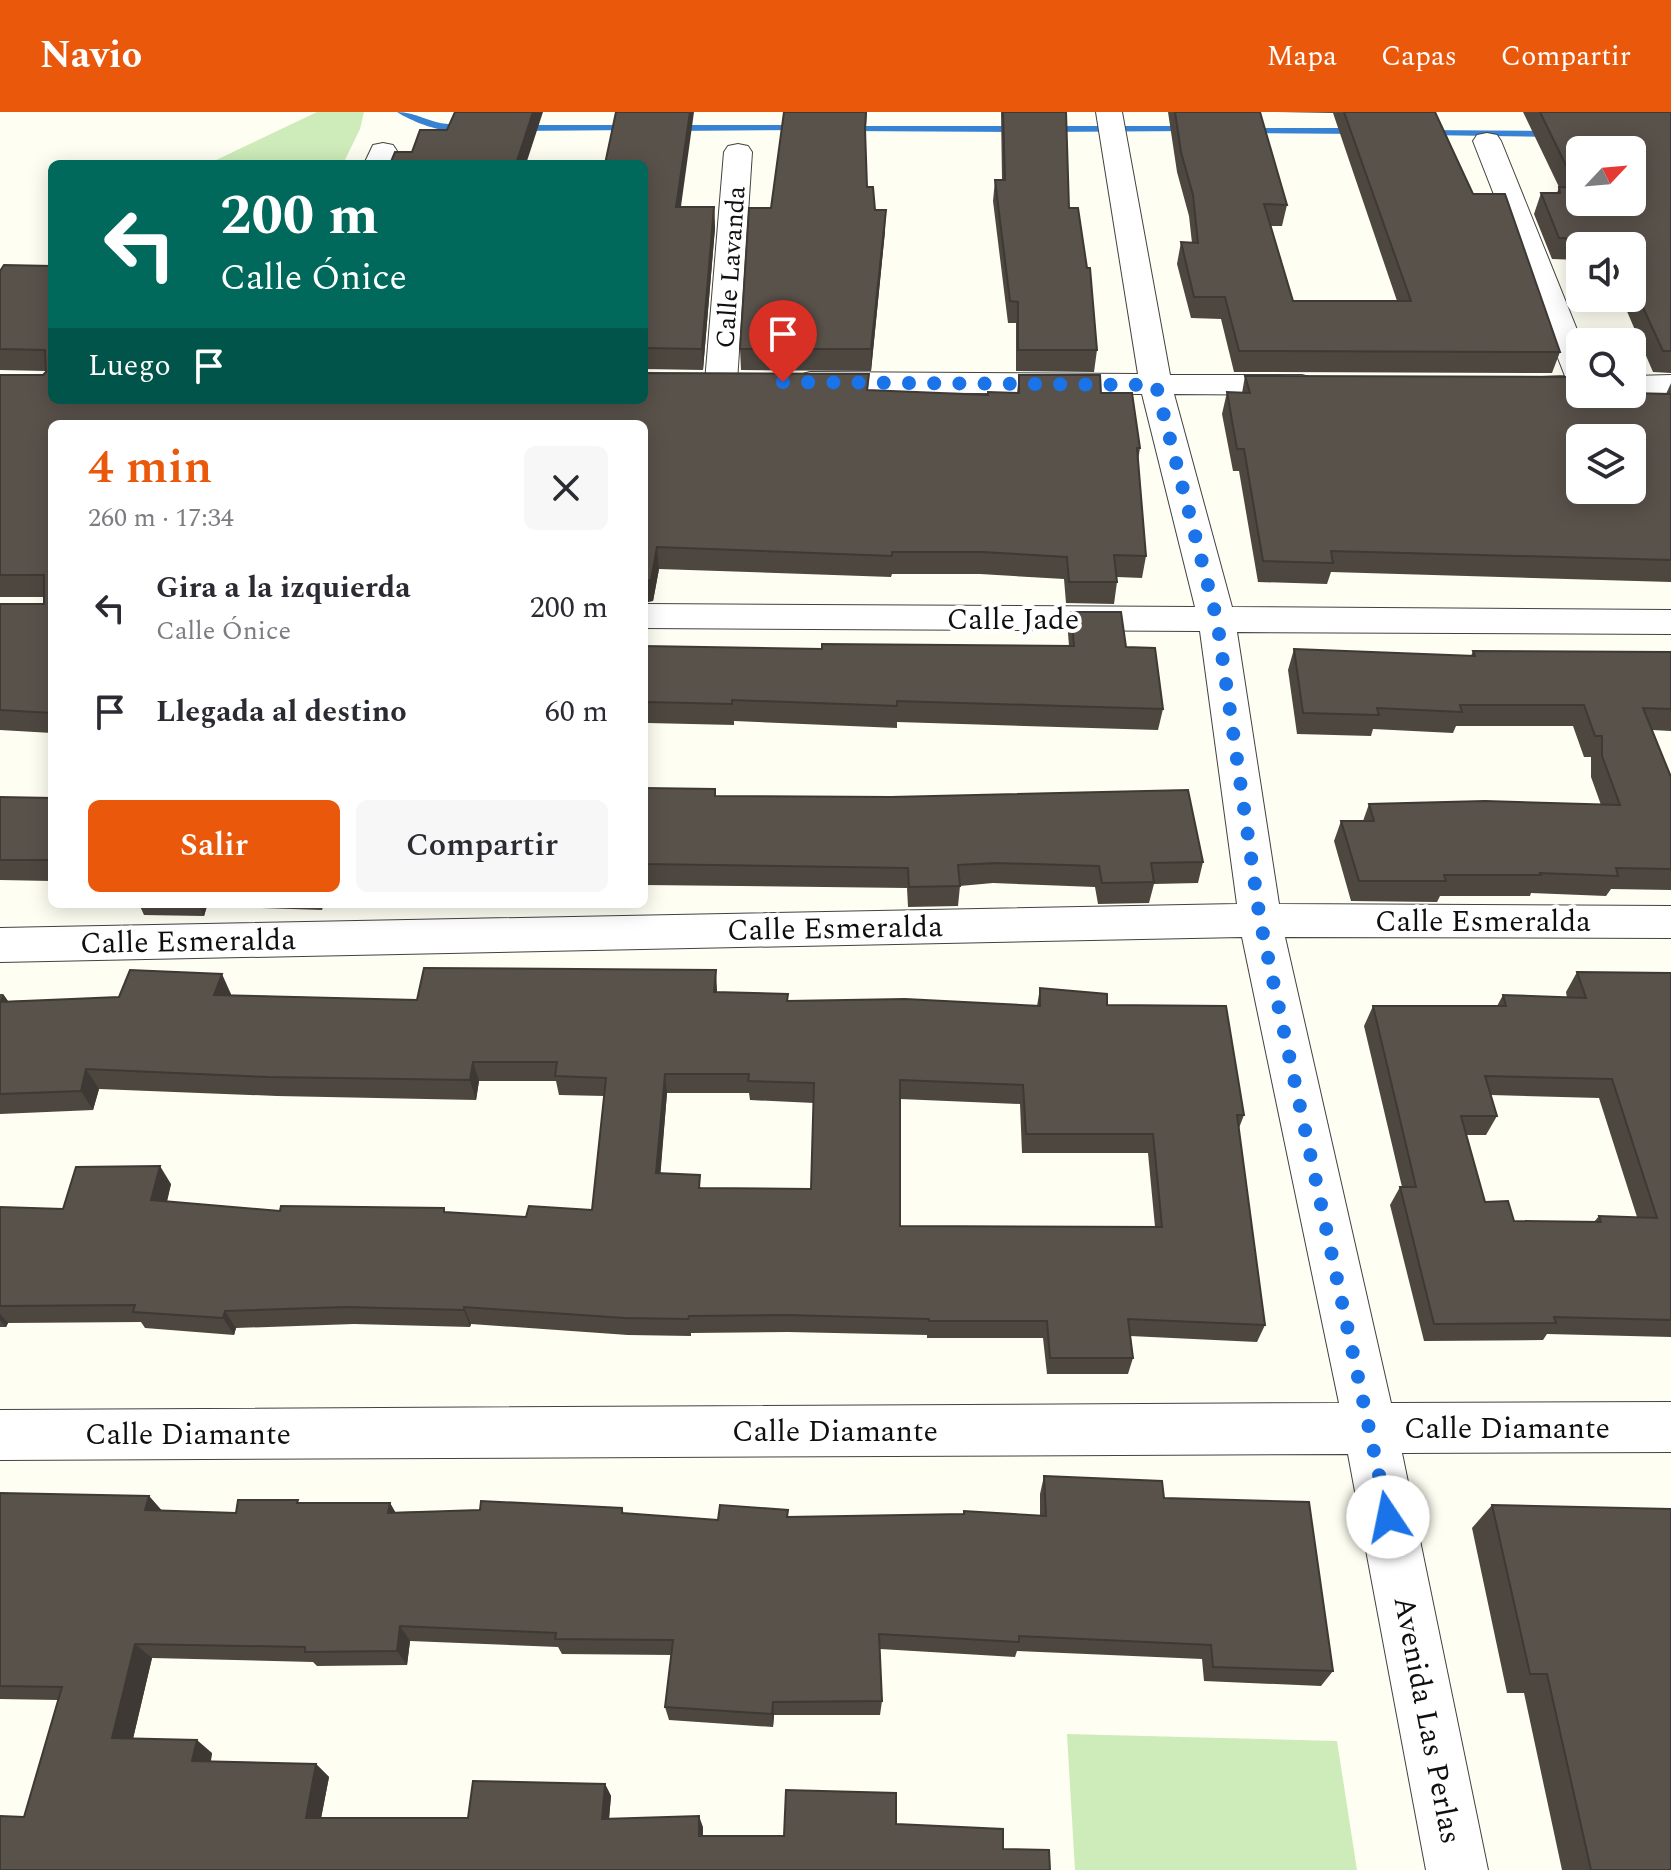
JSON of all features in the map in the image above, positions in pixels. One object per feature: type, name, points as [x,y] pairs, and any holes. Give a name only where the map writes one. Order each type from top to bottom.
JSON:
[{"type":"street","name":"Avenida Las Perlas","points":[[1109,112],[1156,385],[1217,620],[1260,920],[1370,1428],[1457,1870]]},
{"type":"street","points":[[1487,141],[1566,340]]},
{"type":"street","name":"Calle Lavanda","points":[[738,152],[737,382],[1156,385]]},
{"type":"street","points":[[1156,385],[1329,385]]},
{"type":"street","points":[[1646,386],[1671,385]]},
{"type":"street","points":[[1486,386],[1566,386]]},
{"type":"street","name":"Calle Jade","points":[[648,616],[1671,622]]},
{"type":"street","name":"Calle Esmeralda","points":[[0,945],[1260,920],[1671,922]]},
{"type":"street","name":"Calle Diamante","points":[[0,1435],[1671,1427]]},
{"type":"green space","points":[[317,112],[364,112],[360,129],[345,160],[216,160]]},
{"type":"green space","points":[[1067,1734],[1337,1741],[1357,1870],[1075,1870]]},
{"type":"building","points":[[455,112],[533,112],[517,160],[392,160],[395,152],[412,152],[420,130],[447,130]]},
{"type":"building","points":[[616,112],[690,112],[676,207],[714,207],[702,349],[648,348],[648,160],[606,160]]},
{"type":"building","points":[[784,112],[866,112],[867,187],[873,187],[875,210],[886,210],[871,349],[740,349],[749,208],[771,208]]},
{"type":"building","points":[[1003,112],[1066,112],[1069,208],[1078,208],[1087,268],[1090,268],[1097,350],[1018,350],[1018,302],[1010,301],[995,180],[1005,180]]},
{"type":"building","points":[[1175,112],[1260,112],[1287,205],[1264,204],[1293,301],[1411,301],[1344,112],[1435,112],[1473,194],[1505,194],[1560,352],[1239,351],[1225,297],[1194,297],[1181,242],[1198,243],[1193,195],[1181,152]]},
{"type":"building","points":[[1540,112],[1671,112],[1671,351],[1663,351],[1645,312],[1646,232],[1566,232],[1566,238],[1559,238],[1541,193],[1560,193],[1559,187],[1566,187],[1566,216],[1646,216],[1646,136],[1566,136],[1566,165]]},
{"type":"building","points":[[4,265],[48,266],[48,404],[648,404],[648,373],[869,374],[867,390],[988,395],[988,392],[1019,393],[1019,375],[1100,375],[1101,393],[1132,393],[1140,448],[1137,448],[1146,556],[1114,555],[1117,582],[1069,582],[1067,557],[982,552],[892,552],[892,556],[657,547],[651,580],[648,580],[648,420],[48,420],[48,713],[0,710],[0,604],[44,604],[44,575],[0,575],[0,375],[43,375],[46,372],[45,350],[0,349],[0,271]]},
{"type":"building","points":[[1245,376],[1566,377],[1566,408],[1646,408],[1646,393],[1671,394],[1671,560],[1331,551],[1333,563],[1263,561],[1244,449],[1237,449],[1227,392],[1250,393]]},
{"type":"building","points":[[1071,612],[1121,612],[1126,647],[1155,648],[1163,709],[897,701],[897,706],[732,700],[732,704],[648,702],[648,646],[822,649],[822,644],[1074,646]]},
{"type":"building","points":[[1294,649],[1475,656],[1473,651],[1671,652],[1671,709],[1643,708],[1671,777],[1671,869],[1616,868],[1618,876],[1540,873],[1444,875],[1446,881],[1359,881],[1341,821],[1374,821],[1369,804],[1485,801],[1620,805],[1602,756],[1602,736],[1595,736],[1584,705],[1460,705],[1462,712],[1377,708],[1379,715],[1303,713]]},
{"type":"building","points":[[648,788],[715,789],[715,796],[891,797],[1188,790],[1203,862],[1151,863],[1154,882],[1102,883],[1099,866],[958,865],[960,886],[909,887],[908,868],[648,864]]},
{"type":"building","points":[[0,797],[48,798],[48,860],[0,860]]},
{"type":"building","points":[[424,968],[716,970],[714,992],[788,994],[787,1001],[905,999],[1040,1006],[1040,988],[1107,994],[1107,1005],[1226,1006],[1244,1115],[1237,1115],[1265,1325],[1128,1319],[1133,1358],[1050,1358],[1047,1321],[929,1321],[787,1315],[625,1318],[464,1307],[464,1310],[346,1307],[225,1311],[223,1318],[133,1312],[135,1305],[0,1306],[0,1207],[63,1209],[76,1167],[160,1166],[151,1200],[280,1211],[281,1206],[444,1208],[444,1212],[526,1217],[529,1206],[592,1210],[606,1078],[555,1076],[557,1062],[473,1062],[470,1080],[268,1077],[86,1069],[81,1091],[0,1094],[0,1002],[119,997],[130,970],[222,974],[214,995],[417,1000]],"holes":[[[665,1074],[749,1074],[748,1081],[814,1083],[811,1189],[699,1188],[700,1175],[656,1173]],[[900,1080],[1023,1085],[1026,1134],[1153,1134],[1162,1227],[900,1226]]]},
{"type":"building","points":[[1577,972],[1671,973],[1671,1320],[1554,1317],[1556,1323],[1434,1324],[1400,1187],[1416,1187],[1373,1006],[1506,1006],[1503,995],[1586,998]],"holes":[[[1485,1076],[1612,1079],[1657,1218],[1599,1216],[1601,1222],[1514,1221],[1508,1201],[1485,1202],[1461,1116],[1497,1116]]]},
{"type":"building","points":[[1044,1476],[1162,1481],[1164,1498],[1309,1502],[1333,1671],[1213,1667],[1211,1645],[1019,1636],[1019,1642],[879,1634],[882,1701],[773,1702],[772,1714],[665,1707],[673,1640],[555,1639],[556,1633],[400,1626],[397,1651],[305,1652],[305,1647],[135,1644],[112,1738],[197,1740],[192,1761],[316,1764],[306,1818],[468,1818],[473,1781],[605,1784],[602,1819],[699,1816],[699,1836],[784,1836],[786,1790],[896,1793],[896,1824],[1003,1829],[1003,1849],[1049,1850],[1050,1870],[0,1870],[0,1816],[24,1817],[62,1687],[0,1686],[0,1493],[149,1496],[145,1510],[236,1513],[238,1500],[298,1500],[297,1503],[390,1503],[388,1513],[480,1510],[481,1501],[622,1508],[622,1513],[718,1520],[720,1505],[788,1510],[787,1517],[964,1514],[964,1511],[1046,1516]]},
{"type":"building","points":[[1492,1505],[1671,1509],[1671,1870],[1591,1870],[1547,1674],[1530,1674]]},
{"type":"waterway","points":[[402,112],[444,127],[469,127]]},
{"type":"waterway","points":[[516,128],[633,128]]},
{"type":"waterway","points":[[672,128],[801,128]]},
{"type":"waterway","points":[[844,128],[1021,129]]},
{"type":"waterway","points":[[1044,129],[1189,129]]},
{"type":"waterway","points":[[1244,130],[1361,131]]},
{"type":"waterway","points":[[1424,132],[1553,134]]},
{"type":"route","points":[[783,382],[1156,385],[1217,620],[1260,920],[1388,1517]]}]
